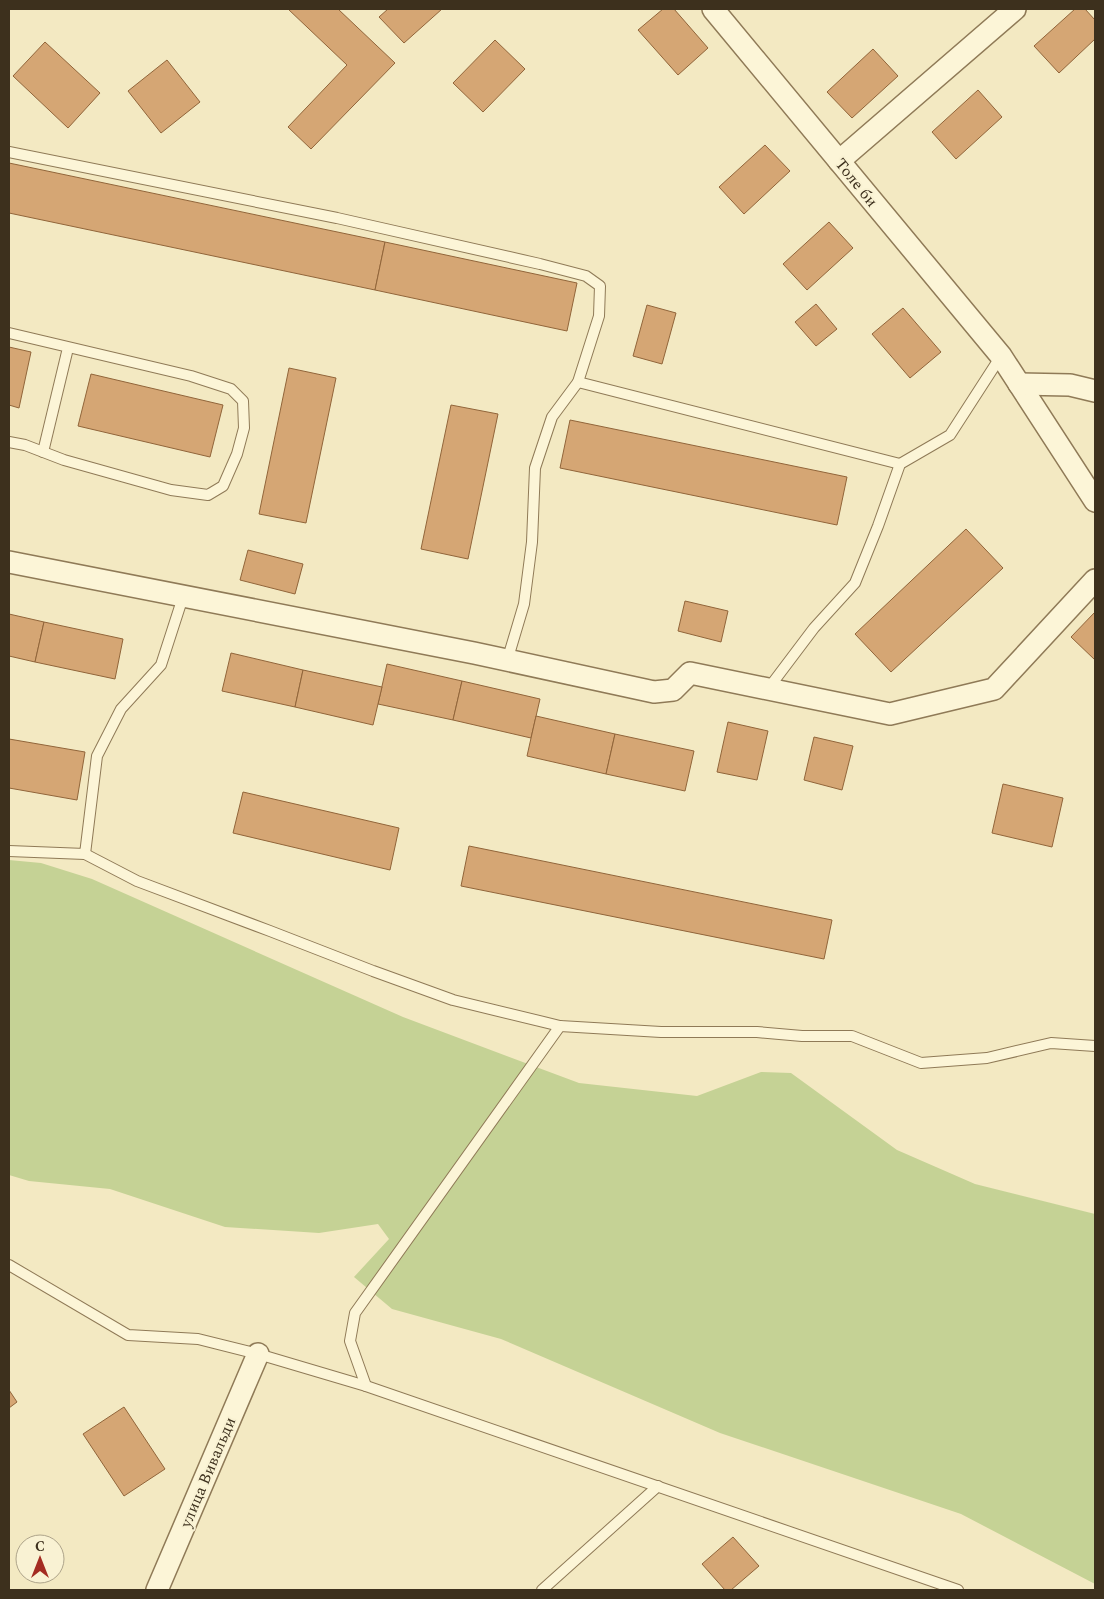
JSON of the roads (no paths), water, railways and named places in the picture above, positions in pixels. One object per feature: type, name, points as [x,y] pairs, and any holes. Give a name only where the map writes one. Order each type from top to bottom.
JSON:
[{"type":"street","name":"Толе би","points":[[714,9],[1001,356],[1095,501]]},
{"type":"street","points":[[839,161],[1015,9]]},
{"type":"street","points":[[1019,384],[1070,385],[1095,391]]},
{"type":"street","points":[[9,562],[507,660],[654,692],[673,690],[690,673],[890,714],[994,689],[1095,580]]},
{"type":"street","name":"улица Вивальди","points":[[157,1590],[258,1354]]},
{"type":"lane","points":[[9,152],[337,218],[540,264],[586,276],[600,286],[599,316],[578,382],[552,417],[535,468],[532,542],[524,604],[507,660]]},
{"type":"lane","points":[[9,333],[191,376],[230,389],[243,401],[244,428],[237,454],[224,486],[208,495],[171,490],[64,460],[25,445],[9,442]]},
{"type":"lane","points":[[43,452],[68,348]]},
{"type":"lane","points":[[768,689],[814,628],[854,583],[878,526],[900,464],[950,435],[1001,356]]},
{"type":"lane","points":[[578,382],[900,464]]},
{"type":"lane","points":[[85,854],[97,756],[121,709],[161,665],[183,597]]},
{"type":"lane","points":[[9,851],[85,854],[137,881],[400,981],[453,1000],[560,1026],[661,1032],[757,1032],[802,1036],[852,1036],[920,1063],[987,1058],[1051,1042],[1095,1046]]},
{"type":"lane","points":[[366,1386],[350,1341],[356,1313],[560,1026]]},
{"type":"lane","points":[[9,1266],[128,1335],[198,1339],[258,1354],[366,1386],[958,1590]]},
{"type":"lane","points":[[542,1590],[658,1486]]}]
